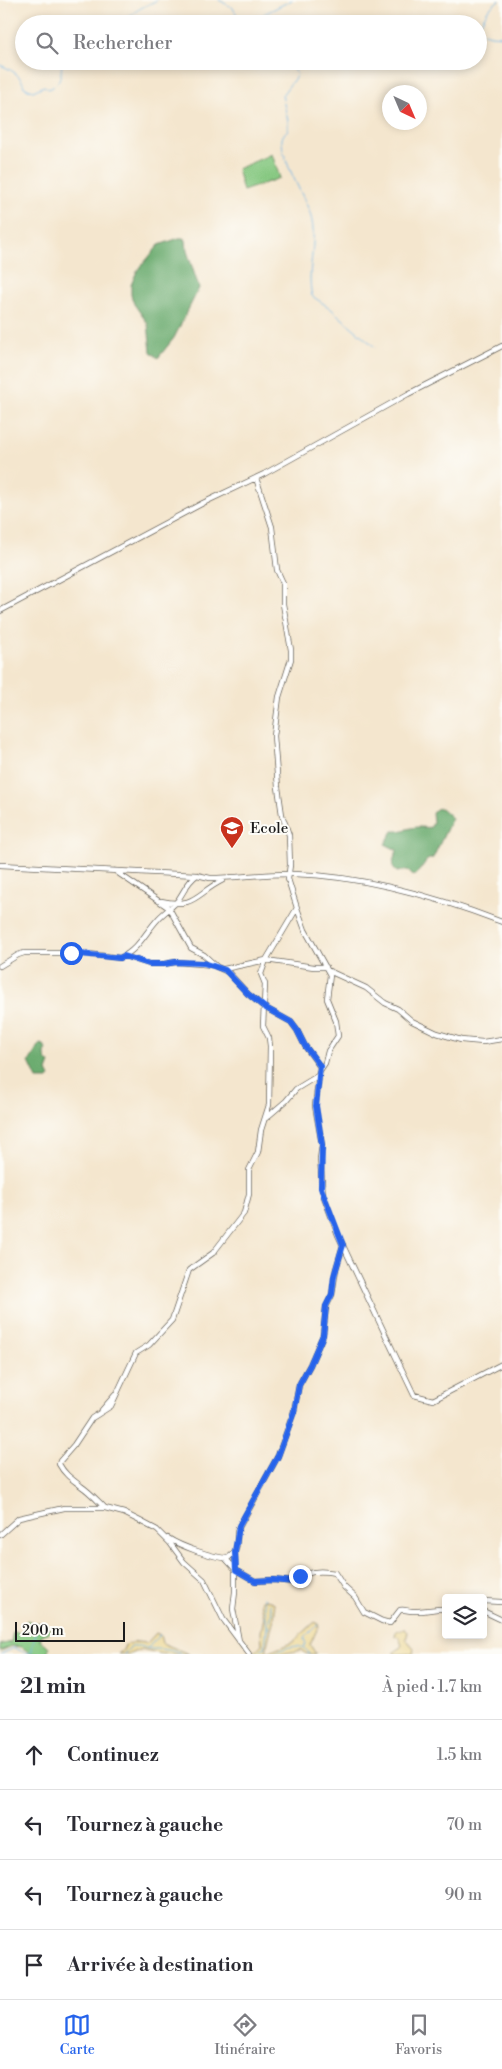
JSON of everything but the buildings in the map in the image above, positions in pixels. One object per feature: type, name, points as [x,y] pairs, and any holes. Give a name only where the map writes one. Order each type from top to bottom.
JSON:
[{"type":"street","points":[[0,611],[256,478],[408,394],[502,346]]},
{"type":"street","points":[[256,478],[272,527],[277,570],[283,583],[283,604],[291,650],[291,659],[279,697],[274,736],[282,815],[289,835],[290,865],[288,879],[306,930],[328,969],[327,1000],[335,1016],[338,1031],[337,1038],[328,1051],[321,1056],[312,1055]]},
{"type":"street","points":[[0,865],[197,875],[210,878],[289,874],[326,877],[391,887],[477,912],[502,922]]},
{"type":"street","points":[[115,871],[170,909],[187,944],[204,955],[214,965]]},
{"type":"street","points":[[0,966],[24,953],[71,953],[120,958],[136,948],[157,919],[170,909],[186,885],[197,875]]},
{"type":"street","points":[[160,901],[174,904],[187,903],[226,878]]},
{"type":"street","points":[[105,1508],[81,1486],[70,1479],[59,1464],[92,1418],[111,1406],[136,1352],[149,1345],[172,1320],[189,1270],[213,1253],[244,1212],[249,1194],[249,1170],[258,1152],[261,1130],[269,1104],[270,1046],[269,1038],[263,1026],[265,984],[261,974],[266,960],[297,908]]},
{"type":"street","points":[[124,956],[149,964],[176,962],[214,965],[223,969],[264,1007],[291,1022],[321,1070]]},
{"type":"street","points":[[223,969],[266,960],[328,969],[366,988],[412,1022],[437,1033],[461,1040],[483,1042],[502,1038]]},
{"type":"street","points":[[328,1051],[319,1075],[316,1106],[322,1145],[321,1188],[343,1245],[414,1396],[433,1400],[502,1364]]},
{"type":"street","points":[[265,1119],[286,1101],[296,1089],[319,1075]]},
{"type":"street","points":[[238,1641],[233,1609],[236,1570],[235,1552],[239,1526],[278,1456],[294,1412],[299,1385],[323,1335],[326,1306],[332,1294],[334,1276],[343,1245]]},
{"type":"street","points":[[0,1535],[19,1518],[64,1508],[95,1510],[105,1508],[124,1513],[157,1530],[173,1541],[202,1554],[225,1558],[230,1557],[235,1552]]},
{"type":"street","points":[[157,1530],[170,1543],[184,1562],[204,1580],[224,1619],[249,1654]]},
{"type":"street","points":[[225,1558],[236,1570],[258,1582],[273,1580],[294,1582],[300,1576],[313,1571],[335,1573],[344,1587],[356,1597],[364,1612],[390,1623],[400,1610],[412,1611],[442,1608]]},
{"type":"street","points":[[487,1601],[502,1602]]},
{"type":"street","points":[[487,1614],[502,1620]]},
{"type":"green space","points":[[272,154],[280,178],[243,191],[237,169]]},
{"type":"green space","points":[[179,238],[186,240],[187,251],[199,288],[174,338],[158,358],[151,352],[148,324],[134,304],[131,295],[131,285],[137,271],[159,245]]},
{"type":"green space","points":[[441,808],[452,818],[433,858],[427,860],[416,875],[413,876],[407,870],[397,872],[393,867],[393,862],[397,850],[385,844],[393,831],[415,827],[431,827],[433,822],[432,813],[436,809]]},
{"type":"green space","points":[[40,1044],[44,1045],[46,1050],[45,1057],[50,1063],[47,1071],[50,1077],[48,1079],[37,1079],[29,1062]]},
{"type":"green space","points":[[27,1620],[36,1624],[38,1622],[50,1628],[51,1632],[42,1635],[40,1640],[49,1648],[49,1654],[31,1654],[22,1647],[12,1646],[0,1651],[0,1645],[11,1642],[13,1632],[23,1633]]},
{"type":"sand","points":[[263,1599],[273,1602],[275,1607],[267,1653],[293,1642],[315,1622],[319,1625],[310,1645],[316,1654],[306,1654],[301,1650],[282,1654],[252,1654],[262,1644],[261,1632],[264,1617],[261,1602]]},
{"type":"sand","points":[[405,1629],[408,1632],[406,1639],[414,1648],[413,1654],[394,1654],[402,1645],[398,1636],[395,1637],[396,1631]]},
{"type":"sand","points":[[156,1633],[160,1635],[162,1643],[189,1654],[162,1654],[142,1649],[131,1654],[118,1654],[125,1645],[137,1642],[147,1643]]},
{"type":"waterway","points":[[132,15],[157,0]]},
{"type":"waterway","points":[[219,0],[233,8],[237,15]]},
{"type":"waterway","points":[[263,15],[292,0]]},
{"type":"waterway","points":[[485,15],[499,0]]},
{"type":"waterway","points":[[487,34],[502,36]]},
{"type":"waterway","points":[[0,65],[15,73],[21,79],[24,87],[33,91],[44,86],[49,89],[53,87],[59,81],[61,70]]},
{"type":"waterway","points":[[294,70],[297,75],[282,95],[288,121],[288,130],[283,136],[282,141],[286,158],[312,219],[313,242],[310,274],[312,296],[330,308],[375,347]]},
{"type":"waterway","points":[[256,1654],[260,1649],[265,1648],[267,1626],[264,1598]]},
{"type":"waterway","points":[[267,1634],[272,1613],[270,1604]]},
{"type":"waterway","points":[[27,1654],[32,1651],[38,1624]]},
{"type":"waterway","points":[[304,1647],[306,1644],[304,1638],[317,1625]]},
{"type":"waterway","points":[[148,1648],[159,1635]]},
{"type":"waterway","points":[[124,1654],[131,1647],[135,1646],[168,1650],[182,1654]]},
{"type":"waterway","points":[[273,1654],[298,1646],[302,1647],[309,1654]]},
{"type":"waterway","points":[[1,1654],[14,1648],[27,1653]]},
{"type":"place","name":"Ecole","points":[[232,849]]},
{"type":"route","points":[[71,953],[120,958],[124,956],[149,964],[176,962],[214,965],[228,972],[248,994],[264,1007],[291,1022],[305,1046],[320,1066],[316,1106],[322,1145],[320,1159],[321,1188],[334,1226],[343,1245],[334,1276],[333,1291],[326,1306],[323,1335],[299,1385],[294,1412],[278,1456],[239,1526],[235,1552],[236,1570],[252,1580],[258,1582],[267,1580],[294,1582],[300,1576]]}]
